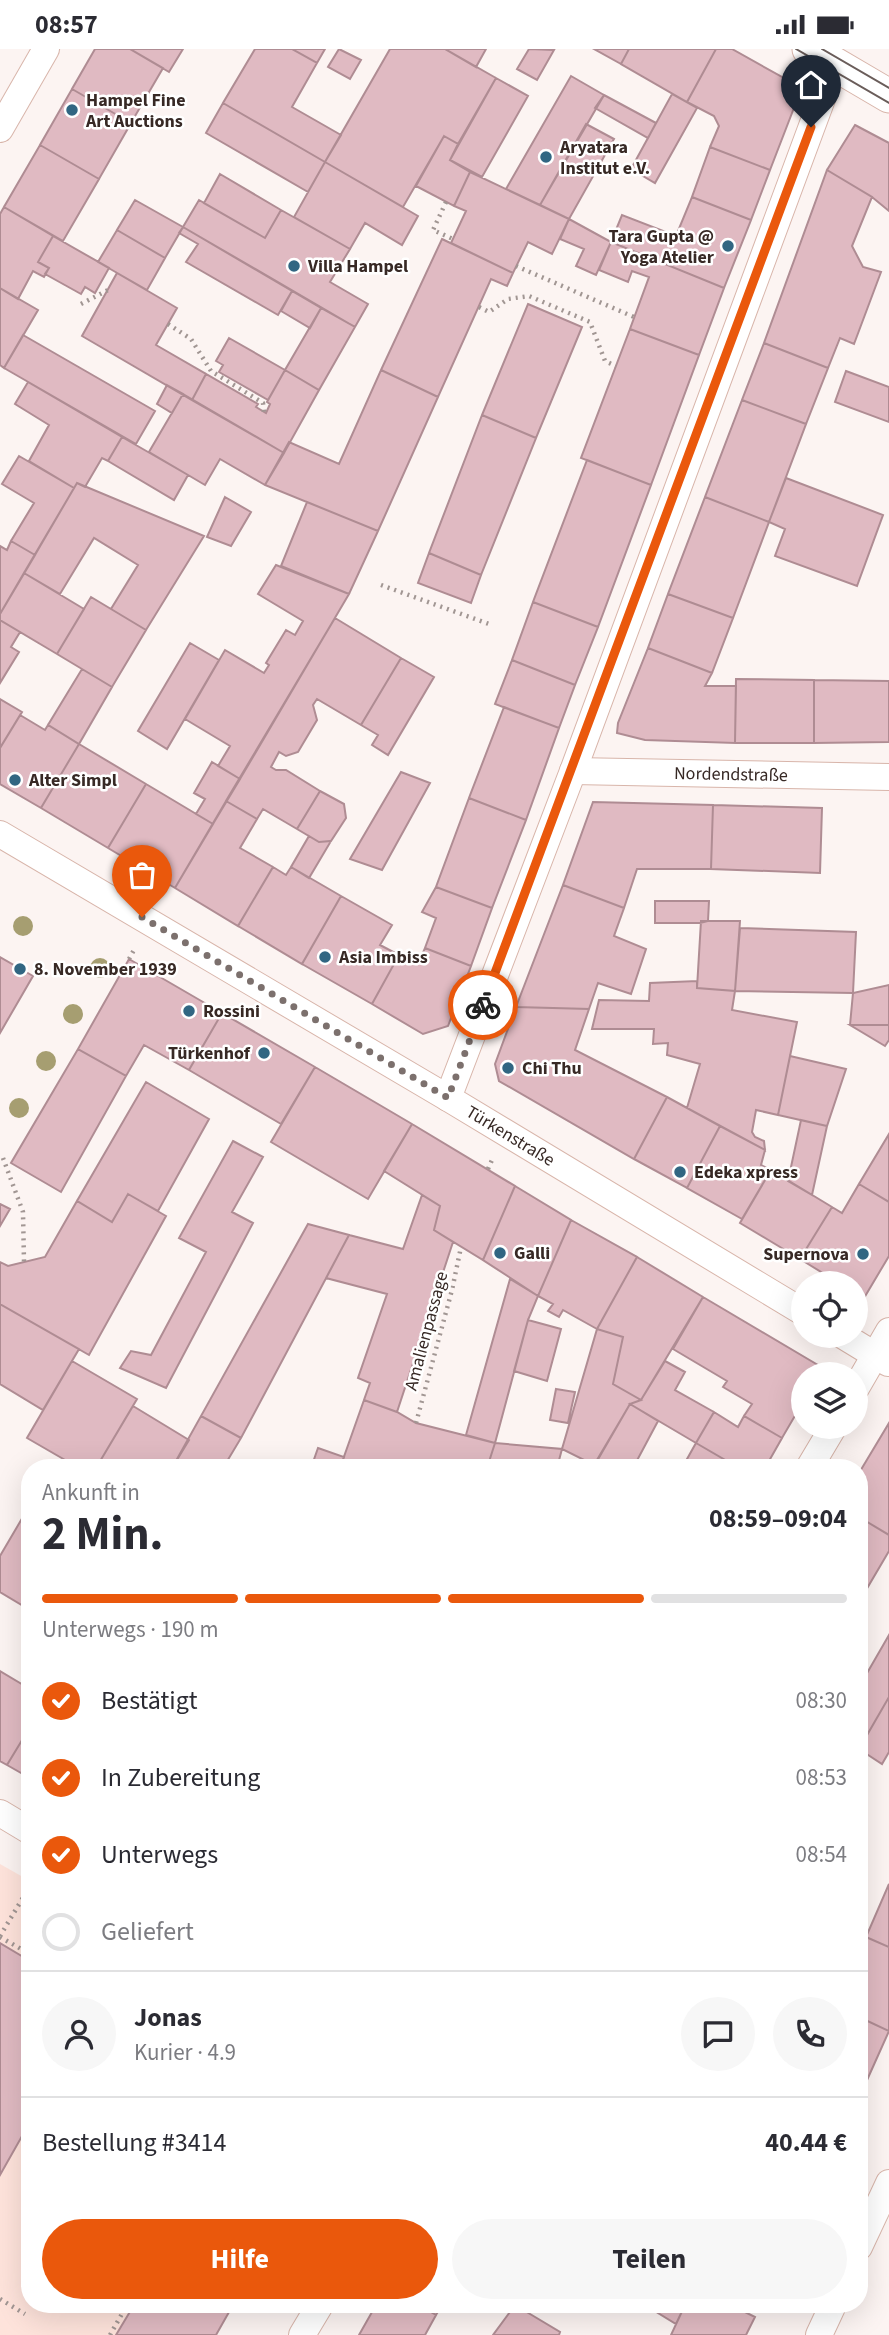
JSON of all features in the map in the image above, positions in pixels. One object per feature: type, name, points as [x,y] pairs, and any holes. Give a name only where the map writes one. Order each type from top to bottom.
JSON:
[{"type":"street","points":[[0,129],[46,49]]},
{"type":"street","points":[[448,1098],[573,771],[822,57],[889,96]]},
{"type":"street","name":"Nordendstraße","points":[[573,771],[889,777]]},
{"type":"street","name":"Türkenstraße","points":[[0,834],[448,1098],[791,1305]]},
{"type":"street","points":[[868,1375],[882,1359],[889,1331]]},
{"type":"street","points":[[864,1348],[882,1359]]},
{"type":"street","points":[[814,1459],[826,1439]]},
{"type":"street","points":[[0,1813],[21,1826]]},
{"type":"street","points":[[868,2228],[889,2183]]},
{"type":"street","points":[[302,2335],[315,2313]]},
{"type":"street","points":[[819,2335],[829,2313]]},
{"type":"path","points":[[446,202],[433,230],[453,239]]},
{"type":"path","points":[[516,266],[634,317]]},
{"type":"path","points":[[81,304],[108,290]]},
{"type":"path","points":[[479,307],[489,311],[508,299],[530,296],[590,322],[605,362],[616,366]]},
{"type":"path","points":[[168,324],[191,339],[211,371],[263,403],[264,412]]},
{"type":"path","points":[[381,585],[489,624]]},
{"type":"path","points":[[130,959],[135,949]]},
{"type":"path","points":[[3,1158],[23,1212],[24,1262]]},
{"type":"path","points":[[488,1169],[492,1160]]},
{"type":"path","name":"Amalienpassage","points":[[416,1423],[461,1247]]},
{"type":"path","points":[[21,1901],[0,1936],[21,1949]]},
{"type":"path","points":[[0,2299],[21,2312]]},
{"type":"path","points":[[110,2335],[122,2313]]},
{"type":"shaded area","points":[[0,1864],[21,1876],[21,2313],[228,2313],[216,2335],[0,2335]]},
{"type":"building","points":[[95,49],[130,49],[163,68],[131,123],[72,89]]},
{"type":"building","points":[[130,49],[183,49],[169,72]]},
{"type":"building","points":[[255,49],[292,49],[317,63],[292,107],[341,135],[325,162],[223,103]]},
{"type":"building","points":[[292,49],[325,49],[317,63]]},
{"type":"building","points":[[339,49],[361,60],[350,79],[328,67]]},
{"type":"building","points":[[390,49],[445,49],[496,78],[458,144],[444,136],[403,207],[325,162]]},
{"type":"building","points":[[445,49],[486,49],[476,67]]},
{"type":"building","points":[[529,49],[554,50],[537,80],[517,69]]},
{"type":"building","points":[[594,49],[629,49],[621,64]]},
{"type":"building","points":[[629,49],[716,49],[687,102],[621,64]]},
{"type":"building","points":[[716,49],[732,49],[791,82],[797,100],[770,170],[710,147],[719,126],[714,116],[687,102]]},
{"type":"building","name":"Aryatara Institut e.V.","points":[[571,76],[604,95],[540,205],[506,189]]},
{"type":"building","points":[[496,78],[528,96],[482,177],[450,160]]},
{"type":"building","points":[[72,89],[131,123],[99,179],[40,145]]},
{"type":"building","points":[[672,94],[697,108],[655,183],[631,169]]},
{"type":"building","points":[[604,95],[656,123],[648,138],[595,108]]},
{"type":"building","points":[[223,103],[325,162],[308,192],[206,133]]},
{"type":"building","points":[[586,124],[614,139],[569,219],[540,205]]},
{"type":"building","points":[[855,125],[889,143],[889,211],[872,197],[827,170]]},
{"type":"building","points":[[444,136],[458,144],[450,160],[470,172],[454,206],[416,186]]},
{"type":"building","points":[[40,145],[99,179],[63,241],[4,207]]},
{"type":"building","points":[[710,147],[770,170],[751,220],[692,197]]},
{"type":"building","points":[[325,162],[418,216],[402,245],[365,223],[350,249],[294,217]]},
{"type":"building","points":[[827,170],[872,197],[852,246],[863,267],[881,272],[854,344],[840,338],[828,368],[764,343]]},
{"type":"building","points":[[470,172],[569,219],[552,254],[528,242],[513,273],[451,243],[466,211],[454,206]]},
{"type":"building","points":[[220,174],[281,210],[265,238],[204,203]]},
{"type":"building","points":[[692,197],[751,220],[724,288],[611,242],[622,215],[676,236]]},
{"type":"building","points":[[135,200],[183,227],[165,258],[117,230]]},
{"type":"building","name":"Villa Hampel","points":[[199,200],[265,238],[281,210],[350,249],[330,282],[368,304],[355,327],[183,227]]},
{"type":"building","points":[[4,207],[53,236],[38,262],[49,268],[44,277],[33,271],[18,299],[0,288],[0,214]]},
{"type":"building","points":[[569,219],[611,242],[596,275],[576,266],[584,249],[560,239]]},
{"type":"building","points":[[183,227],[292,291],[278,315],[186,262],[198,244],[179,233]]},
{"type":"building","points":[[117,230],[165,258],[147,290],[98,262]]},
{"type":"building","points":[[53,236],[109,268],[95,293],[85,287],[81,294],[45,274],[49,268],[38,262]]},
{"type":"building","points":[[442,239],[513,273],[507,286],[491,279],[438,397],[381,370]]},
{"type":"building","points":[[611,242],[724,288],[699,355],[630,329],[649,277],[632,271],[628,282],[599,270]]},
{"type":"building","points":[[117,273],[177,308],[156,345],[206,374],[192,400],[82,336]]},
{"type":"building","points":[[0,288],[38,310],[4,368],[0,365]]},
{"type":"building","points":[[292,291],[321,308],[310,328],[281,311]]},
{"type":"building","points":[[528,304],[582,327],[536,438],[482,415]]},
{"type":"building","points":[[321,308],[355,327],[319,390],[285,370]]},
{"type":"building","points":[[630,329],[699,355],[651,485],[581,458]]},
{"type":"building","points":[[23,335],[155,411],[136,444],[4,368]]},
{"type":"building","points":[[229,338],[285,370],[268,400],[219,372],[223,365],[216,361]]},
{"type":"building","points":[[764,343],[828,368],[806,424],[742,400]]},
{"type":"building","points":[[285,370],[319,390],[284,453],[192,400],[206,374],[258,404],[256,407],[266,413],[270,404],[267,402]]},
{"type":"building","points":[[381,370],[438,397],[378,531],[265,485],[289,442],[339,464]]},
{"type":"building","points":[[846,371],[889,387],[889,422],[835,402]]},
{"type":"building","points":[[28,382],[122,437],[108,461],[102,458],[85,487],[77,483],[74,488],[29,461],[49,425],[15,404]]},
{"type":"building","points":[[167,385],[183,394],[172,413],[157,404]]},
{"type":"building","points":[[183,394],[284,453],[265,485],[220,459],[205,485],[149,452]]},
{"type":"building","points":[[742,400],[806,424],[769,522],[705,497]]},
{"type":"building","points":[[482,415],[536,438],[481,575],[429,553]]},
{"type":"building","points":[[122,437],[188,475],[174,500],[108,461]]},
{"type":"building","points":[[19,456],[74,488],[35,555],[11,541],[34,503],[2,484]]},
{"type":"building","points":[[587,460],[651,485],[598,627],[533,602]]},
{"type":"building","points":[[786,478],[883,515],[857,586],[775,556],[785,529],[769,522]]},
{"type":"building","points":[[77,483],[204,536],[146,630],[111,609],[138,565],[94,538],[60,594],[24,573]]},
{"type":"building","points":[[225,497],[251,512],[231,546],[207,537]]},
{"type":"building","points":[[705,497],[769,522],[733,618],[668,594]]},
{"type":"building","points":[[307,502],[378,531],[349,594],[281,566]]},
{"type":"building","points":[[11,541],[35,555],[0,614],[0,546],[7,550]]},
{"type":"building","points":[[429,553],[481,575],[471,603],[418,583]]},
{"type":"building","points":[[276,565],[349,594],[240,779],[218,766],[230,746],[185,719],[225,650],[264,673],[269,665],[266,663],[286,630],[295,635],[303,621],[258,594]]},
{"type":"building","points":[[24,573],[84,609],[57,654],[0,620],[0,614]]},
{"type":"building","points":[[668,594],[733,618],[712,673],[648,648]]},
{"type":"building","points":[[91,597],[146,630],[112,687],[57,654]]},
{"type":"building","points":[[533,602],[598,627],[575,685],[512,660]]},
{"type":"building","points":[[335,618],[401,658],[361,725],[317,699],[313,705],[317,720],[298,752],[286,756],[279,752],[271,767],[286,770],[320,791],[297,829],[263,809],[257,819],[226,801]]},
{"type":"building","points":[[0,620],[20,632],[11,647],[19,652],[0,683]]},
{"type":"building","points":[[190,643],[219,660],[167,749],[138,731]]},
{"type":"building","points":[[648,648],[712,673],[705,686],[736,686],[735,743],[645,740],[617,733],[618,723]]},
{"type":"building","points":[[401,658],[434,677],[388,755],[372,745],[378,735],[361,725]]},
{"type":"building","points":[[512,660],[575,685],[559,728],[495,704]]},
{"type":"building","points":[[82,669],[112,687],[79,744],[48,725]]},
{"type":"building","points":[[736,679],[814,680],[814,743],[735,743]]},
{"type":"building","points":[[814,680],[889,681],[889,742],[814,743]]},
{"type":"building","points":[[0,699],[22,712],[0,748]]},
{"type":"building","points":[[504,707],[559,728],[526,820],[469,798]]},
{"type":"building","points":[[20,715],[45,730],[48,725],[79,744],[41,808],[0,784],[0,748]]},
{"type":"building","points":[[79,744],[146,784],[108,848],[41,808]]},
{"type":"building","points":[[212,762],[240,779],[213,824],[196,814],[205,799],[194,793]]},
{"type":"building","points":[[401,772],[430,783],[382,870],[350,859]]},
{"type":"building","points":[[146,784],[213,824],[175,888],[108,848]]},
{"type":"building","points":[[320,791],[344,804],[346,818],[331,841],[319,842],[297,829]]},
{"type":"building","points":[[469,798],[526,820],[492,908],[436,887]]},
{"type":"building","points":[[226,801],[257,819],[240,848],[273,867],[238,926],[175,888]]},
{"type":"building","points":[[593,802],[713,805],[711,869],[637,869],[624,908],[563,885]]},
{"type":"building","points":[[713,805],[822,808],[820,873],[711,869]]},
{"type":"building","points":[[309,836],[319,842],[331,841],[309,878],[291,867]]},
{"type":"building","points":[[273,867],[286,875],[291,867],[341,896],[302,964],[238,926]]},
{"type":"building","points":[[563,885],[624,908],[614,936],[646,949],[631,994],[598,983],[589,1009],[516,1007]]},
{"type":"building","points":[[436,887],[492,908],[471,966],[425,948],[436,918],[422,912]]},
{"type":"building","points":[[341,896],[392,925],[380,945],[399,955],[372,1004],[302,964]]},
{"type":"building","points":[[655,901],[709,901],[708,921],[655,923]]},
{"type":"building","points":[[701,921],[740,921],[735,991],[697,988]]},
{"type":"building","points":[[740,928],[856,932],[853,993],[735,991]]},
{"type":"building","points":[[425,948],[471,966],[448,1026],[423,1034],[372,1004],[399,955],[418,964]]},
{"type":"building","points":[[0,957],[33,976],[0,1033]]},
{"type":"building","points":[[129,959],[222,1013],[189,1070],[144,1045],[126,1076],[78,1049]]},
{"type":"building","points":[[697,981],[697,988],[735,991],[732,1010],[797,1022],[778,1115],[756,1110],[752,1132],[755,1137],[764,1141],[765,1150],[687,1108],[700,1064],[667,1055],[668,1043],[653,1044],[654,1029],[592,1029],[599,1000],[649,1001],[650,983]]},
{"type":"building","points":[[889,985],[889,1025],[850,1025],[853,993]]},
{"type":"building","points":[[516,1007],[589,1009],[575,1050],[667,1097],[634,1159],[499,1081],[495,1064]]},
{"type":"building","points":[[222,1013],[315,1067],[281,1124],[189,1070]]},
{"type":"building","points":[[850,1025],[889,1025],[889,1040],[885,1046]]},
{"type":"building","points":[[78,1049],[126,1076],[61,1192],[11,1163]]},
{"type":"building","points":[[790,1056],[846,1069],[827,1126],[778,1115]]},
{"type":"building","points":[[315,1067],[412,1124],[368,1199],[271,1142]]},
{"type":"building","points":[[146,1082],[209,1119],[158,1211],[128,1194],[112,1222],[77,1201]]},
{"type":"building","points":[[667,1097],[720,1126],[687,1188],[634,1159]]},
{"type":"building","points":[[801,1120],[827,1126],[812,1195],[788,1181]]},
{"type":"building","points":[[412,1124],[515,1186],[483,1260],[434,1230],[440,1206],[384,1171]]},
{"type":"building","points":[[720,1126],[765,1150],[761,1165],[771,1170],[742,1219],[687,1188]]},
{"type":"building","points":[[889,1134],[889,1202],[859,1184]]},
{"type":"building","points":[[233,1141],[263,1157],[232,1212],[253,1223],[166,1388],[120,1368],[131,1351],[151,1355],[206,1252],[179,1238]]},
{"type":"building","points":[[771,1170],[832,1207],[800,1259],[740,1223]]},
{"type":"building","points":[[859,1184],[889,1202],[889,1256],[868,1291],[868,1271],[820,1271],[800,1259],[832,1207],[842,1213]]},
{"type":"building","points":[[515,1186],[571,1220],[538,1296],[483,1260]]},
{"type":"building","points":[[128,1194],[166,1216],[89,1355],[0,1304],[0,1262],[8,1266],[45,1257],[77,1201],[112,1222]]},
{"type":"building","points":[[422,1195],[440,1206],[434,1230],[453,1242],[397,1412],[364,1400],[370,1383],[358,1378],[387,1294],[326,1278],[349,1235],[403,1249]]},
{"type":"building","points":[[0,1204],[10,1209],[0,1226]]},
{"type":"building","points":[[571,1220],[637,1257],[597,1329],[563,1310],[559,1317],[548,1311],[553,1304],[538,1296]]},
{"type":"building","points":[[308,1224],[349,1235],[241,1438],[201,1416]]},
{"type":"building","points":[[637,1257],[703,1297],[641,1400],[613,1384],[623,1337],[597,1329]]},
{"type":"building","points":[[510,1279],[538,1296],[528,1320],[495,1443],[466,1435]]},
{"type":"building","points":[[703,1297],[813,1362],[791,1362],[791,1423],[782,1438],[744,1416],[752,1404],[723,1387],[727,1381],[673,1349]]},
{"type":"building","points":[[0,1304],[79,1349],[43,1410],[0,1384]]},
{"type":"building","points":[[528,1320],[561,1329],[547,1381],[514,1371]]},
{"type":"building","points":[[597,1329],[623,1337],[613,1384],[641,1400],[630,1404],[598,1459],[582,1459],[562,1449]]},
{"type":"building","points":[[72,1361],[137,1399],[101,1459],[63,1459],[27,1438]]},
{"type":"building","points":[[665,1361],[685,1372],[675,1390],[714,1412],[696,1443],[630,1404],[641,1400]]},
{"type":"building","points":[[556,1389],[575,1392],[568,1423],[550,1420]]},
{"type":"building","points":[[364,1400],[397,1412],[416,1423],[495,1443],[490,1459],[343,1459]]},
{"type":"building","points":[[630,1404],[658,1421],[638,1459],[598,1459]]},
{"type":"building","points":[[133,1406],[189,1440],[177,1459],[101,1459]]},
{"type":"building","points":[[714,1412],[738,1427],[744,1416],[782,1438],[770,1459],[724,1459],[696,1443]]},
{"type":"building","points":[[201,1416],[241,1438],[228,1459],[177,1459]]},
{"type":"building","points":[[889,1423],[889,1535],[868,1522],[867,1459]]},
{"type":"building","points":[[495,1443],[562,1449],[559,1459],[490,1459]]},
{"type":"building","points":[[696,1443],[724,1459],[687,1459]]},
{"type":"building","points":[[318,1448],[344,1457],[343,1459],[314,1459]]},
{"type":"building","points":[[21,1520],[21,1605],[0,1592],[0,1556]]},
{"type":"building","points":[[868,1522],[889,1535],[889,1551],[868,1587]]},
{"type":"building","points":[[889,1635],[889,1697],[868,1733],[868,1671]]},
{"type":"building","points":[[0,1671],[21,1684],[21,1742],[7,1765],[0,1761]]},
{"type":"building","points":[[889,1697],[889,1752],[882,1764],[868,1755],[868,1733]]},
{"type":"building","points":[[21,1742],[21,1773],[7,1765]]},
{"type":"building","points":[[889,1884],[889,1947],[868,1938]]},
{"type":"building","points":[[868,1938],[889,1947],[889,2031],[868,2021]]},
{"type":"building","points":[[0,1943],[21,1956],[21,2138],[0,2175]]},
{"type":"building","points":[[868,2021],[889,2031],[868,2078]]},
{"type":"building","points":[[129,2313],[228,2313],[216,2335],[116,2335]]},
{"type":"building","points":[[371,2313],[436,2315],[425,2335],[359,2335]]},
{"type":"building","points":[[509,2313],[528,2313],[560,2332],[559,2335],[493,2335]]},
{"type":"building","points":[[658,2313],[681,2313],[676,2324]]},
{"type":"building","points":[[681,2313],[747,2313],[755,2317],[746,2335],[671,2335]]},
{"type":"tram line","points":[[796,49],[889,103]]},
{"type":"tram line","points":[[822,49],[889,88]]},
{"type":"way so far","points":[[142,917],[448,1098],[483,1005]]},
{"type":"place","name":"Hampel Fine Art Auctions","points":[[72,110]]},
{"type":"place","name":"Aryatara Institut e.V.","points":[[546,157]]},
{"type":"place","name":"Tara Gupta @ Yoga Atelier","points":[[728,246]]},
{"type":"place","name":"Villa Hampel","points":[[294,266]]},
{"type":"place","name":"Alter Simpl","points":[[15,780]]},
{"type":"place","name":"Asia Imbiss","points":[[325,957]]},
{"type":"place","name":"8. November 1939","points":[[20,969]]},
{"type":"place","name":"Rossini","points":[[189,1011]]},
{"type":"place","name":"Türkenhof","points":[[264,1053]]},
{"type":"place","name":"Chi Thu","points":[[508,1068]]},
{"type":"place","name":"Edeka xpress","points":[[680,1172]]},
{"type":"place","name":"Galli","points":[[500,1253]]},
{"type":"place","name":"Supernova","points":[[863,1254]]},
{"type":"route","points":[[483,1005],[573,771],[811,127]]}]
